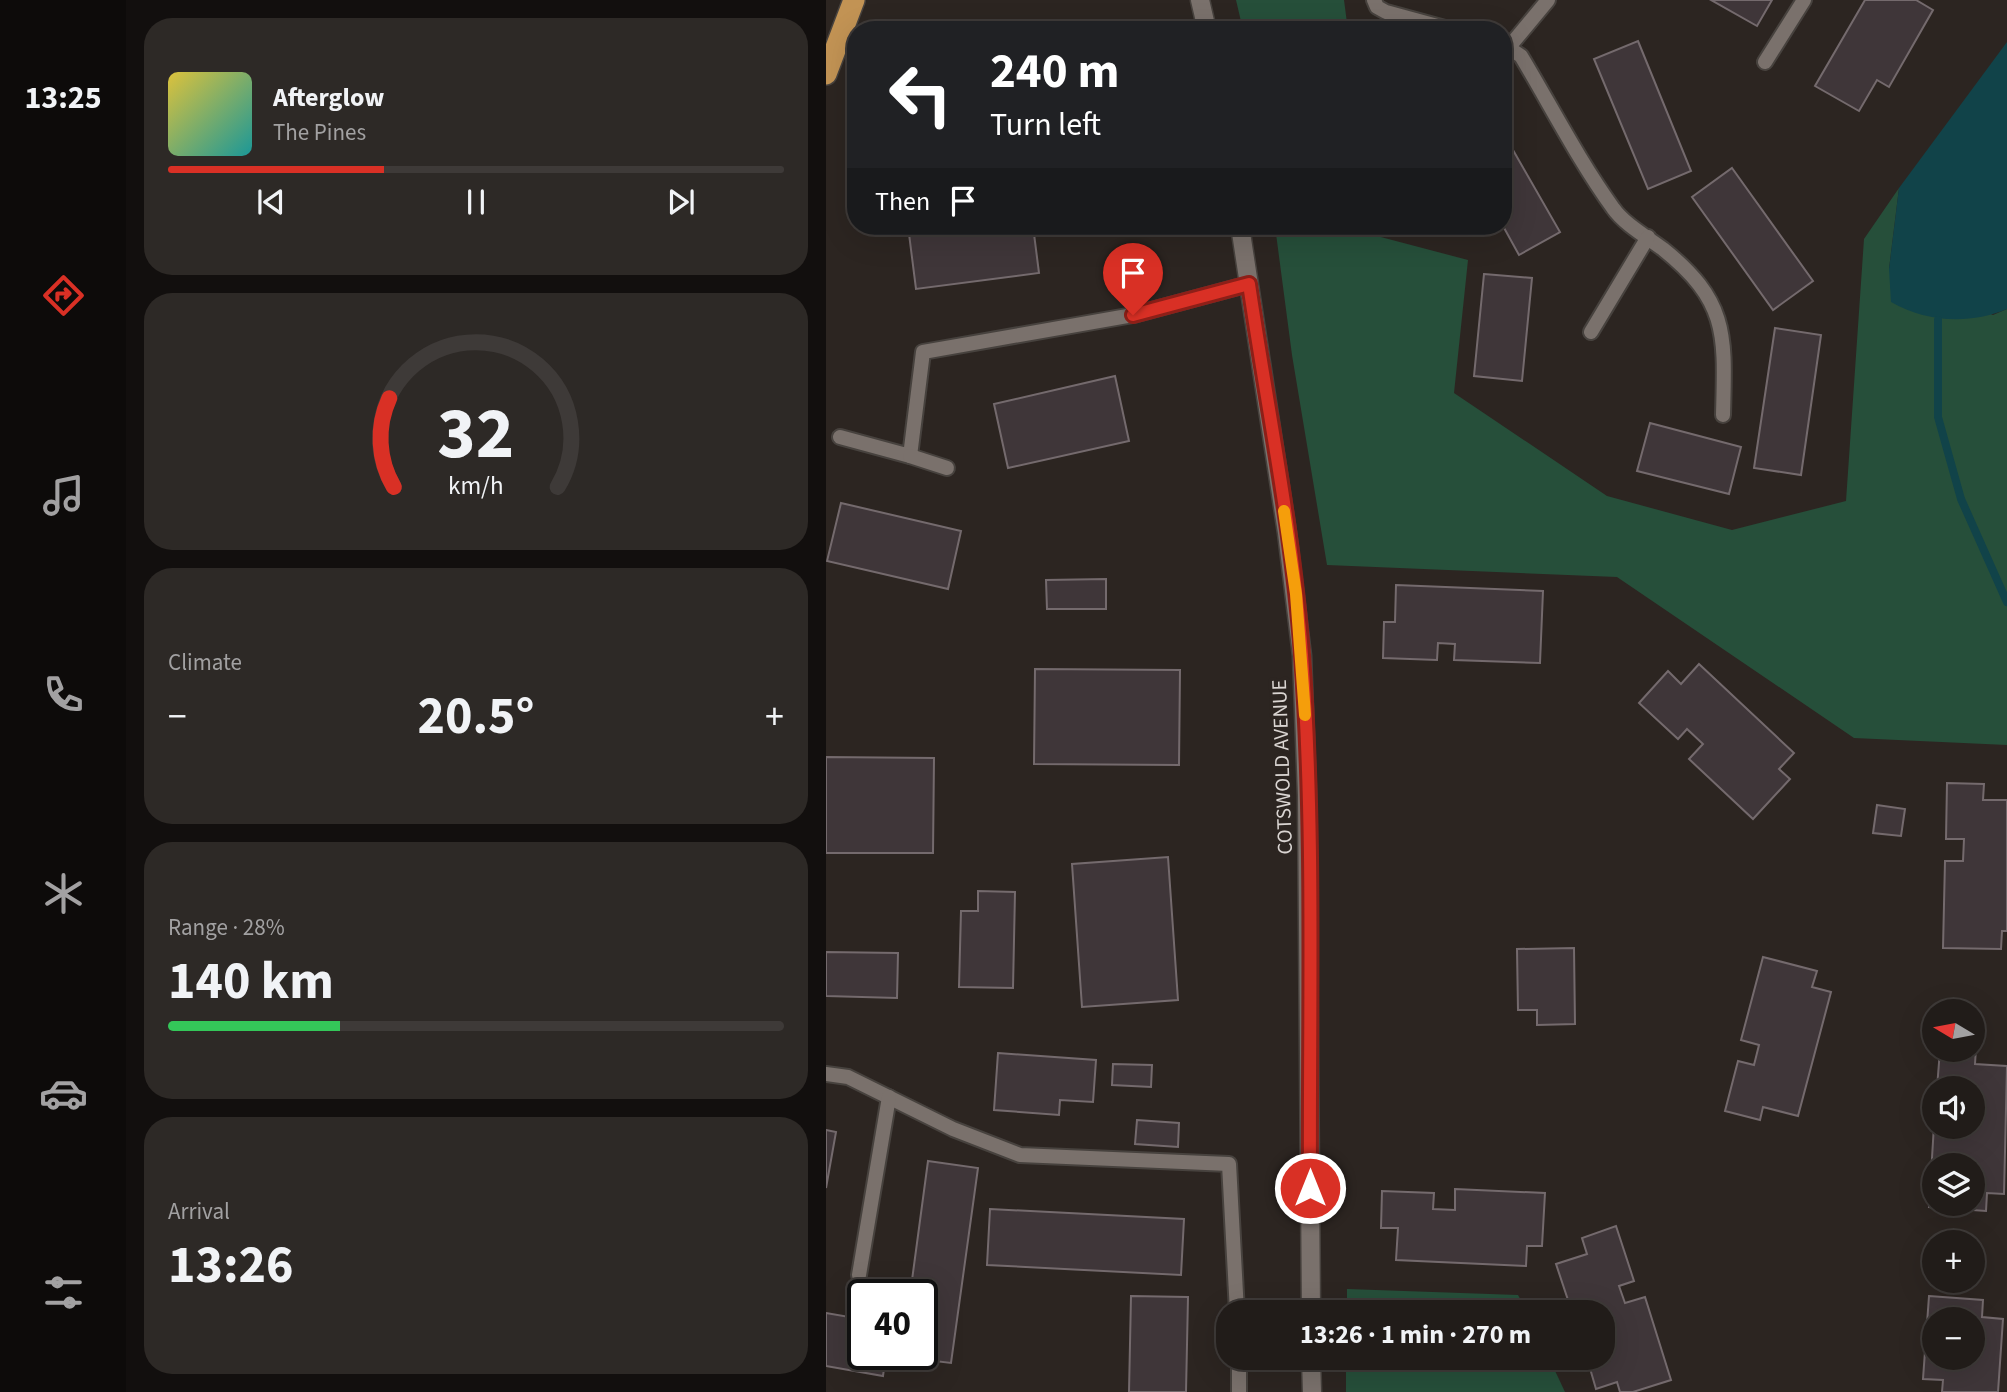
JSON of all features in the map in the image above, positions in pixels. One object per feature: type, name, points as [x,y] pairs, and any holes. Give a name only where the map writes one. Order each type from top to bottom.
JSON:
[{"type":"highway","points":[[826,74],[854,0]]},
{"type":"street","points":[[1200,0],[1205,21]]},
{"type":"street","name":"COTSWOLD AVENUE","points":[[1241,235],[1293,569],[1302,656],[1307,795],[1311,1300]]},
{"type":"street","points":[[1311,1370],[1312,1392]]},
{"type":"lane","points":[[1374,0],[1377,7],[1386,12],[1419,21]]},
{"type":"lane","points":[[1512,39],[1548,0]]},
{"type":"lane","points":[[1765,62],[1804,0]]},
{"type":"lane","points":[[1512,50],[1521,56],[1615,211],[1686,267],[1707,291],[1720,320],[1724,355],[1723,415]]},
{"type":"lane","points":[[1591,332],[1648,237]]},
{"type":"lane","points":[[910,456],[923,352],[1133,315],[1249,284]]},
{"type":"lane","points":[[840,437],[947,468]]},
{"type":"lane","points":[[826,1074],[848,1077],[953,1129],[1020,1155],[1229,1164],[1236,1300]]},
{"type":"lane","points":[[859,1275],[889,1097]]},
{"type":"lane","points":[[1239,1370],[1239,1392]]},
{"type":"green space","points":[[1236,0],[1344,0],[1347,21],[1241,21]]},
{"type":"green space","points":[[1899,188],[1889,269],[1993,315],[2007,309],[2007,745],[1854,738],[1617,577],[1327,565],[1292,355],[1276,235],[1373,235],[1468,260],[1454,393],[1607,496],[1732,530],[1846,501],[1864,239]]},
{"type":"green space","points":[[1347,1289],[1518,1295],[1521,1300],[1347,1300]]},
{"type":"green space","points":[[1346,1370],[1555,1370],[1565,1392],[1346,1392]]},
{"type":"water","points":[[2007,42],[2007,309],[1978,317],[1948,319],[1904,309],[1891,302],[1889,269],[1899,188]]},
{"type":"building","points":[[1711,0],[1772,0],[1757,26]]},
{"type":"building","points":[[1865,0],[1916,0],[1933,10],[1889,87],[1877,80],[1859,111],[1815,86]]},
{"type":"building","points":[[1638,41],[1691,171],[1648,189],[1594,59]]},
{"type":"building","points":[[1512,151],[1560,232],[1519,255],[1508,235],[1512,235]]},
{"type":"building","points":[[1732,168],[1813,281],[1773,310],[1692,197]]},
{"type":"building","points":[[909,235],[1034,235],[1039,273],[916,289]]},
{"type":"building","points":[[1484,274],[1532,278],[1522,381],[1474,376]]},
{"type":"building","points":[[1775,328],[1821,335],[1801,475],[1754,468]]},
{"type":"building","points":[[1115,376],[1129,441],[1008,468],[994,404]]},
{"type":"building","points":[[1650,423],[1741,447],[1729,494],[1637,471]]},
{"type":"building","points":[[841,503],[961,531],[948,589],[827,561]]},
{"type":"building","points":[[1106,579],[1106,609],[1047,609],[1046,580]]},
{"type":"building","points":[[1396,585],[1543,591],[1540,663],[1454,660],[1455,644],[1438,643],[1437,660],[1383,658],[1384,622],[1395,622]]},
{"type":"building","points":[[1699,664],[1794,753],[1779,769],[1790,779],[1753,819],[1689,759],[1703,744],[1687,729],[1678,739],[1639,703],[1668,671],[1681,684]]},
{"type":"building","points":[[1035,669],[1180,670],[1179,765],[1034,764]]},
{"type":"building","points":[[826,757],[934,758],[933,853],[826,853]]},
{"type":"building","points":[[1947,783],[1984,784],[1983,800],[2007,800],[2007,931],[2002,931],[2001,949],[1943,948],[1945,861],[1963,861],[1964,839],[1946,839]]},
{"type":"building","points":[[1877,805],[1905,809],[1901,836],[1873,833]]},
{"type":"building","points":[[1168,857],[1178,1000],[1082,1007],[1072,864]]},
{"type":"building","points":[[978,891],[1015,892],[1013,988],[959,987],[961,911],[978,911]]},
{"type":"building","points":[[1574,948],[1575,1024],[1537,1025],[1537,1010],[1518,1010],[1517,949]]},
{"type":"building","points":[[826,952],[898,953],[897,998],[826,996]]},
{"type":"building","points":[[1763,957],[1817,971],[1812,987],[1831,992],[1798,1116],[1763,1107],[1760,1120],[1725,1111],[1738,1061],[1754,1065],[1759,1045],[1741,1040]]},
{"type":"building","points":[[998,1053],[1096,1060],[1093,1102],[1060,1100],[1059,1115],[994,1110]]},
{"type":"building","points":[[1939,1062],[1975,1062],[2007,1066],[2004,1194],[1987,1193],[1986,1211],[1985,1153],[1932,1153],[1933,1139],[1985,1139],[1985,1076],[1938,1076]]},
{"type":"building","points":[[1113,1064],[1152,1065],[1151,1087],[1112,1085]]},
{"type":"building","points":[[1137,1120],[1179,1123],[1178,1147],[1135,1144]]},
{"type":"building","points":[[826,1130],[836,1132],[826,1188]]},
{"type":"building","points":[[928,1161],[978,1168],[951,1363],[938,1361],[938,1279],[912,1279]]},
{"type":"building","points":[[1455,1189],[1545,1193],[1542,1246],[1527,1246],[1526,1266],[1396,1260],[1398,1228],[1381,1228],[1382,1191],[1434,1193],[1433,1209],[1455,1210]]},
{"type":"building","points":[[990,1209],[1184,1219],[1181,1275],[987,1265]]},
{"type":"building","points":[[1616,1226],[1634,1281],[1619,1286],[1625,1303],[1645,1297],[1671,1380],[1633,1392],[1620,1392],[1617,1382],[1596,1389],[1590,1370],[1615,1370],[1615,1300],[1568,1300],[1556,1264],[1587,1254],[1582,1238]]},
{"type":"building","points":[[1131,1296],[1188,1297],[1186,1392],[1129,1392]]},
{"type":"building","points":[[1929,1296],[1983,1300],[1983,1307],[1928,1307]]},
{"type":"building","points":[[826,1313],[847,1317],[847,1370],[826,1366]]},
{"type":"building","points":[[1985,1317],[2003,1319],[1998,1392],[1942,1392],[1943,1380],[1923,1379],[1924,1370],[1985,1370]]},
{"type":"building","points":[[849,1370],[884,1370],[883,1376]]},
{"type":"waterway","points":[[1938,320],[1938,417],[1961,499],[2007,602]]},
{"type":"slow traffic","points":[[1284,511],[1296,594],[1305,715]]},
{"type":"route","points":[[1133,315],[1249,284],[1296,594],[1302,656],[1307,795],[1310,1188]]}]
